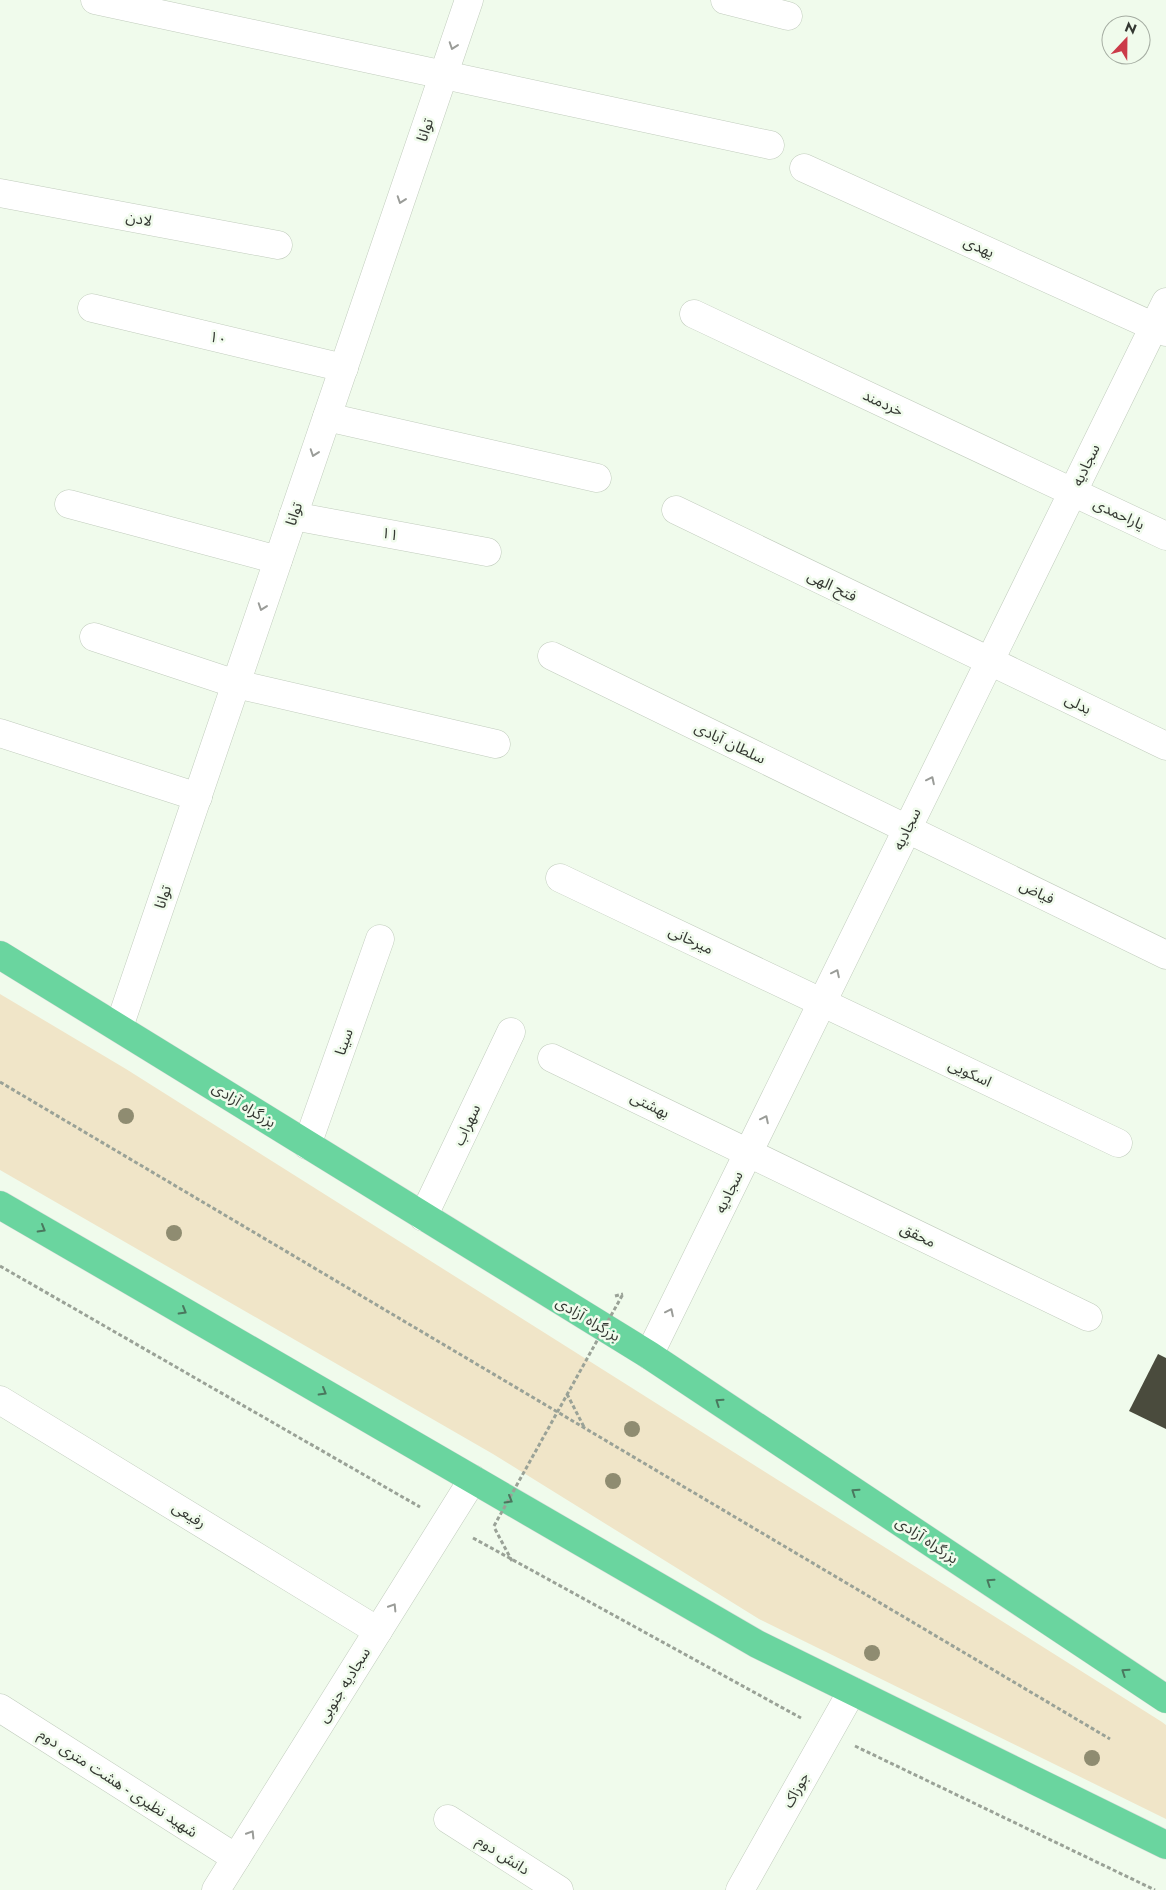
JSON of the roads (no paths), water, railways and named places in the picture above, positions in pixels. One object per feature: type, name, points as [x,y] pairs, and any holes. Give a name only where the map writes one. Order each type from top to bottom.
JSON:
[{"type":"highway","name":"بزرگراه آزادی","points":[[0,955],[649,1355],[1166,1698]]},
{"type":"highway","points":[[0,1205],[757,1644],[1166,1845]]},
{"type":"street","points":[[95,0],[770,145]]},
{"type":"street","name":"توانا","points":[[119,1028],[469,0]]},
{"type":"street","points":[[725,0],[788,16]]},
{"type":"street","name":"یهدی","points":[[804,168],[1160,330]]},
{"type":"street","name":"لادن","points":[[0,193],[278,245]]},
{"type":"street","name":"سجادیه","points":[[649,1355],[1073,492],[1160,330],[1166,302]]},
{"type":"street","name":"۱۰","points":[[92,308],[344,368]]},
{"type":"street","name":"خردمند","points":[[694,314],[1073,492]]},
{"type":"street","points":[[327,417],[597,478]]},
{"type":"street","name":"یاراحمدی","points":[[1073,492],[1166,536]]},
{"type":"street","points":[[69,504],[278,560]]},
{"type":"street","name":"فتح الهی","points":[[676,510],[989,662]]},
{"type":"street","name":"۱۱","points":[[293,516],[487,552]]},
{"type":"street","points":[[94,637],[236,684],[496,744]]},
{"type":"street","name":"سلطان آبادی","points":[[552,656],[907,829]]},
{"type":"street","name":"بدلی","points":[[989,662],[1166,746]]},
{"type":"street","points":[[0,733],[198,797]]},
{"type":"street","name":"فیاض","points":[[907,829],[1166,955]]},
{"type":"street","name":"میرخانی","points":[[560,878],[822,1002]]},
{"type":"street","name":"سینا","points":[[307,1145],[380,939]]},
{"type":"street","name":"اسکویی","points":[[822,1002],[1118,1143]]},
{"type":"street","name":"سهراب","points":[[423,1217],[511,1032]]},
{"type":"street","name":"بهشتی","points":[[552,1058],[748,1152]]},
{"type":"street","name":"محقق","points":[[748,1152],[1088,1317]]},
{"type":"street","name":"رفیعی","points":[[0,1400],[378,1631]]},
{"type":"street","name":"سجادیه جنوبی","points":[[216,1890],[473,1479]]},
{"type":"street","name":"جوزاک","points":[[740,1890],[852,1691]]},
{"type":"street","name":"شهید نظیری - هشت متری دوم","points":[[0,1708],[236,1858]]},
{"type":"street","name":"دانش دوم","points":[[448,1819],[559,1890]]}]
